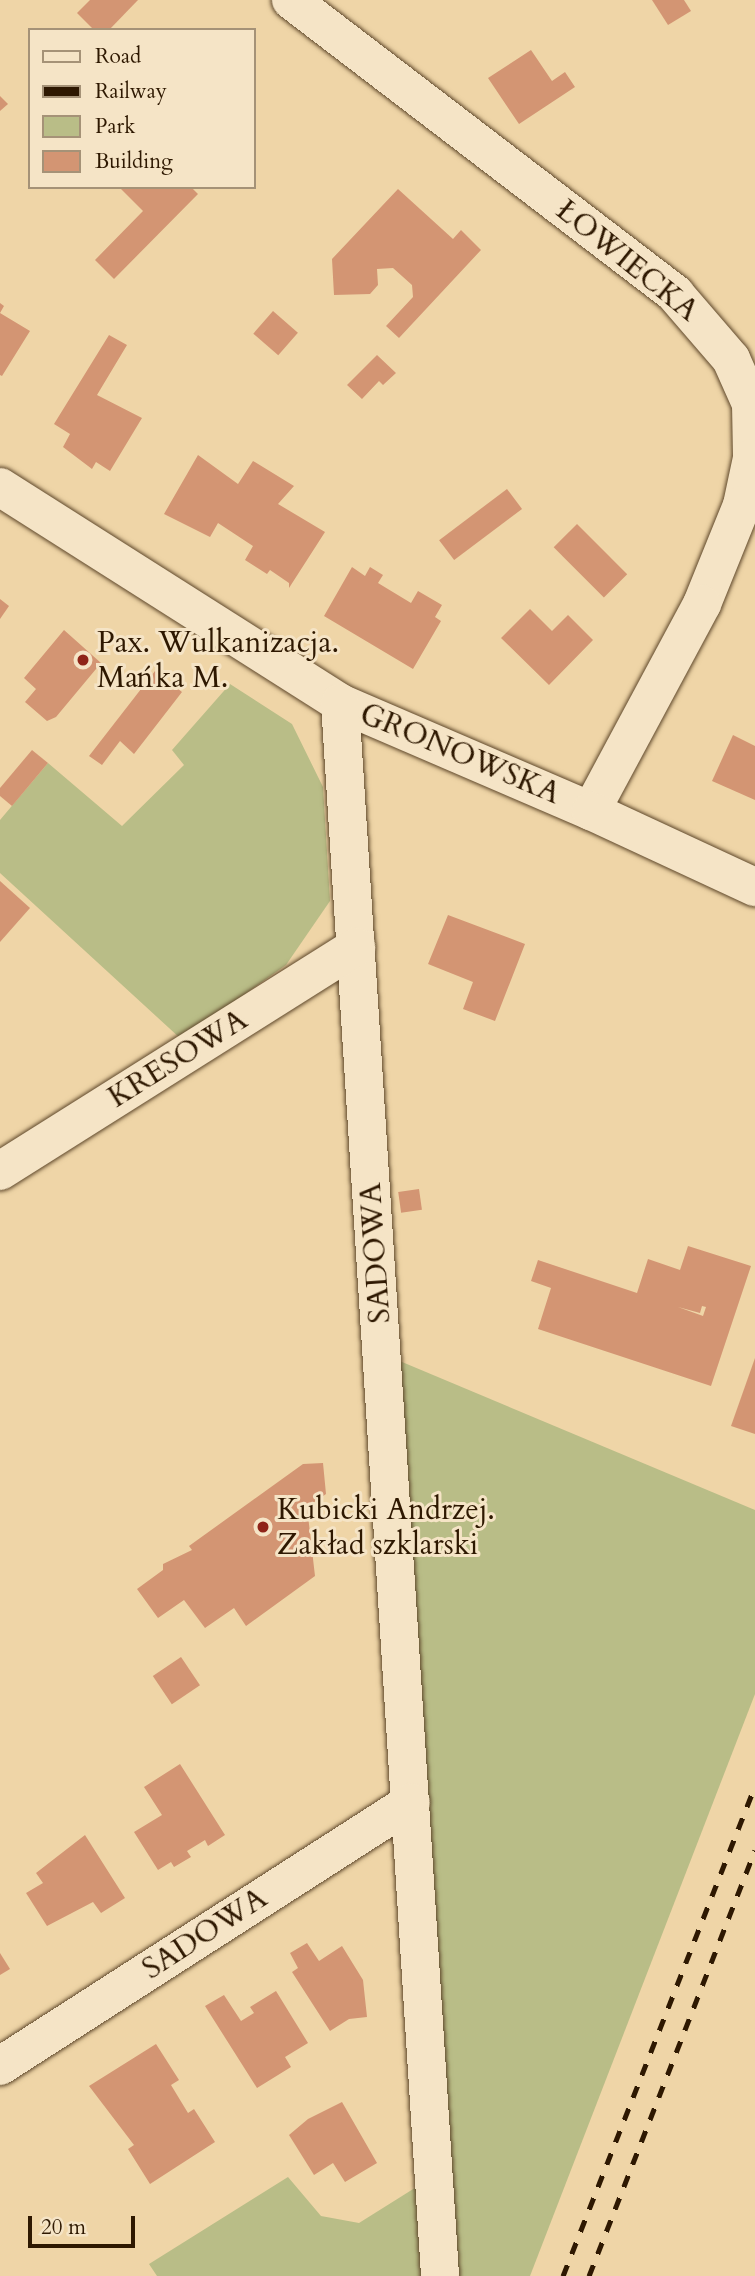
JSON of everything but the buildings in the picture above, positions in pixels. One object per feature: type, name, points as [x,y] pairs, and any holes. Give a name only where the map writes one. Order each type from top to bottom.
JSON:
[{"type":"street","name":"ŁOWIECKA","points":[[290,0],[675,294],[731,359],[751,404],[752,458],[742,505],[702,604],[591,811]]},
{"type":"street","name":"GRONOWSKA","points":[[0,487],[340,703],[591,811],[755,887]]},
{"type":"street","name":"SADOWA","points":[[340,703],[440,2276]]},
{"type":"street","name":"KRESOWA","points":[[0,1171],[356,947]]},
{"type":"street","name":"SADOWA","points":[[0,2066],[411,1802]]},
{"type":"green space","points":[[230,684],[292,724],[323,787],[330,901],[286,965],[181,1039],[0,873],[0,820],[48,763],[122,826],[184,765],[172,750]]},
{"type":"green space","points":[[383,1354],[755,1510],[755,1694],[530,2276],[440,2276]]},
{"type":"green space","points":[[288,2177],[321,2216],[359,2223],[418,2186],[425,2276],[157,2276],[149,2264]]},
{"type":"railway","points":[[563,2276],[755,1786]]},
{"type":"railway","points":[[589,2276],[755,1850]]},
{"type":"place","name":"Pax. Wulkanizacja. Mańka M.","points":[[83,660]]},
{"type":"place","name":"Kubicki Andrzej. Zakład szklarski","points":[[263,1527]]}]
